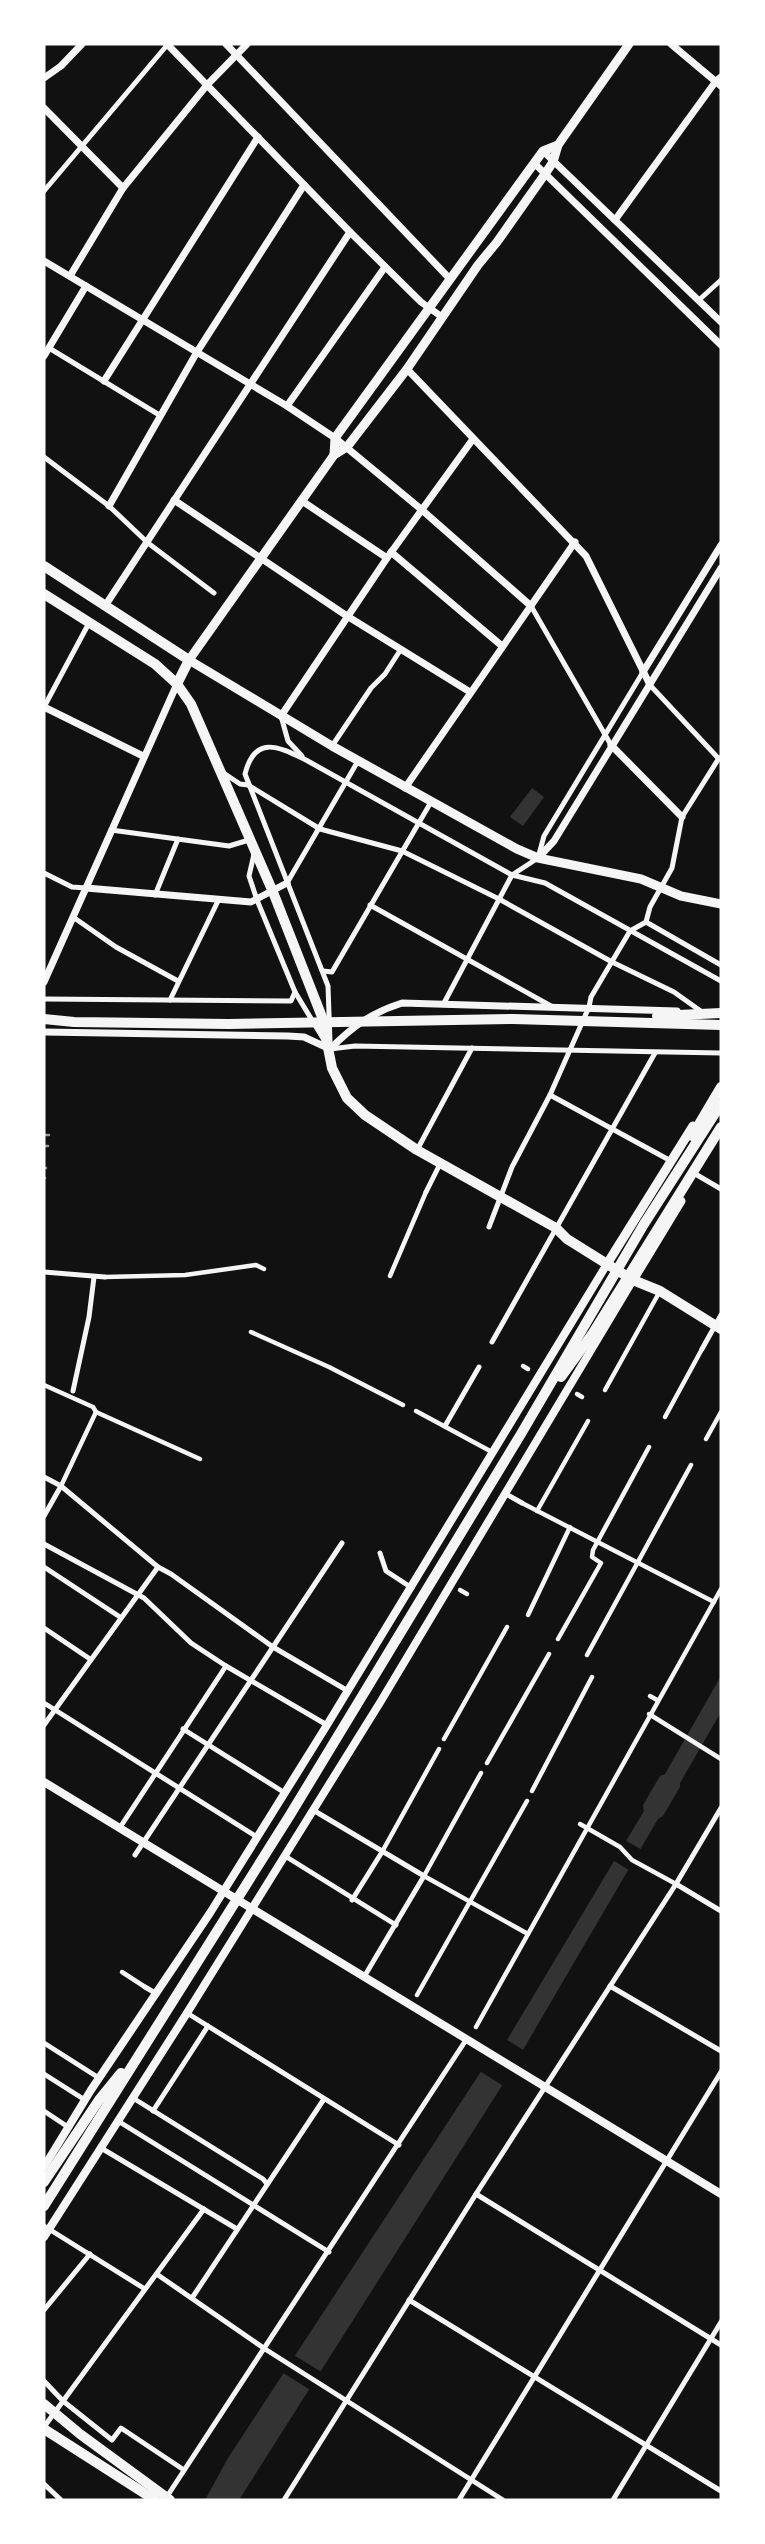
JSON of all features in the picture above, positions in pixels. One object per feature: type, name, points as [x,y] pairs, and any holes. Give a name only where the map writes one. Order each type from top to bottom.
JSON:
[{"type":"highway","points":[[44,566],[189,660],[177,684]]},
{"type":"highway","points":[[44,594],[155,664],[177,684],[201,724],[273,892],[322,1017],[332,1069],[352,1104],[417,1150],[556,1228],[567,1239],[633,1280],[660,1291],[718,1327]]},
{"type":"highway","points":[[605,1020],[721,1010]]},
{"type":"highway","points":[[44,1019],[74,1022],[229,1024],[513,1019],[721,1025]]},
{"type":"highway","points":[[44,2206],[297,1803],[521,1434],[721,1087]]},
{"type":"highway","points":[[644,1224],[721,1104]]},
{"type":"highway","points":[[521,1434],[593,1333],[721,1127]]},
{"type":"highway","points":[[44,2182],[99,2100],[155,2031]]},
{"type":"highway","points":[[44,2404],[170,2500]]},
{"type":"highway","points":[[44,2428],[155,2500]]},
{"type":"main road","points":[[629,44],[558,145],[553,162],[545,174],[407,369],[347,447],[334,455],[189,660],[332,747],[431,803],[538,858],[641,879],[681,896],[721,904]]},
{"type":"main road","points":[[334,455],[335,438],[449,278],[543,152],[558,145]]},
{"type":"main road","points":[[44,2167],[99,2078],[223,1893],[721,1081]]},
{"type":"main road","points":[[45,2231],[101,2148],[285,1856],[721,1134]]},
{"type":"main road","points":[[44,1782],[721,2194]]},
{"type":"street","points":[[44,78],[61,66],[82,44]]},
{"type":"street","points":[[44,191],[167,44],[385,267],[442,317]]},
{"type":"street","points":[[226,44],[449,278]]},
{"type":"street","points":[[70,276],[123,188],[207,85],[247,44]]},
{"type":"street","points":[[615,220],[719,82],[671,44]]},
{"type":"street","points":[[44,108],[123,188]]},
{"type":"street","points":[[104,381],[258,137]]},
{"type":"street","points":[[543,152],[721,322]]},
{"type":"street","points":[[534,163],[721,345]]},
{"type":"street","points":[[109,506],[197,352],[304,185]]},
{"type":"street","points":[[105,606],[350,232]]},
{"type":"street","points":[[44,261],[287,406],[347,447],[422,510],[531,606],[611,746],[682,817]]},
{"type":"street","points":[[287,406],[385,267]]},
{"type":"street","points":[[699,300],[721,281]]},
{"type":"street","points":[[44,356],[86,286]]},
{"type":"street","points":[[48,348],[161,415]]},
{"type":"street","points":[[407,369],[575,542],[586,556],[649,684],[720,760],[682,817],[671,868],[650,907],[646,922],[630,931],[591,997],[582,1024],[550,1095],[512,1167],[489,1227]]},
{"type":"street","points":[[306,760],[288,741],[281,716],[389,555],[473,439]]},
{"type":"street","points":[[44,457],[109,506],[148,543],[214,593]]},
{"type":"street","points":[[174,500],[347,616],[470,692]]},
{"type":"street","points":[[302,501],[389,555],[502,646]]},
{"type":"street","points":[[405,788],[575,542]]},
{"type":"street","points":[[538,858],[544,836],[721,545]]},
{"type":"street","points":[[444,1003],[512,875],[538,858],[554,841],[721,568]]},
{"type":"street","points":[[89,623],[44,707],[143,756]]},
{"type":"street","points":[[332,747],[401,649]]},
{"type":"street","points":[[44,982],[177,684]]},
{"type":"street","points":[[330,1049],[328,986],[245,774],[247,764],[257,751],[264,747],[279,747],[306,760],[512,875],[545,883],[721,981]]},
{"type":"street","points":[[44,873],[72,887],[218,901],[257,900],[287,883],[358,761]]},
{"type":"street","points":[[221,772],[240,784],[248,785],[320,829],[402,852],[499,899],[612,962],[674,992],[702,1012]]},
{"type":"street","points":[[323,971],[332,972],[431,803]]},
{"type":"street","points":[[111,830],[229,846],[250,840]]},
{"type":"street","points":[[155,895],[178,839]]},
{"type":"street","points":[[254,851],[249,876],[257,900],[295,992],[330,1049]]},
{"type":"street","points":[[170,1000],[218,901]]},
{"type":"street","points":[[370,905],[551,1006]]},
{"type":"street","points":[[73,917],[116,947],[178,981]]},
{"type":"street","points":[[646,922],[721,965]]},
{"type":"street","points":[[44,999],[291,1001],[295,992]]},
{"type":"street","points":[[330,1049],[355,1024],[402,1003],[702,1012],[721,1010]]},
{"type":"street","points":[[44,1032],[288,1036],[304,1037],[330,1049],[355,1046],[721,1053]]},
{"type":"street","points":[[417,1150],[472,1048]]},
{"type":"street","points":[[492,1342],[656,1053]]},
{"type":"street","points":[[550,1095],[671,1161]]},
{"type":"street","points":[[390,1276],[441,1163]]},
{"type":"street","points":[[697,1175],[721,1189]]},
{"type":"street","points":[[44,1272],[105,1277],[185,1275],[256,1265],[264,1269]]},
{"type":"street","points":[[73,1391],[89,1317],[94,1277]]},
{"type":"street","points":[[605,1390],[660,1291]]},
{"type":"street","points":[[665,1417],[702,1349],[718,1327],[721,1315]]},
{"type":"street","points":[[251,1332],[402,1405]]},
{"type":"street","points":[[445,1426],[479,1367]]},
{"type":"street","points":[[44,1385],[200,1459]]},
{"type":"street","points":[[44,1515],[61,1486],[95,1409]]},
{"type":"street","points":[[416,1411],[493,1453]]},
{"type":"street","points":[[706,1439],[721,1412]]},
{"type":"street","points":[[537,1511],[588,1421]]},
{"type":"street","points":[[558,1639],[601,1563],[592,1554],[597,1541],[649,1447]]},
{"type":"street","points":[[587,1656],[691,1465]]},
{"type":"street","points":[[44,1477],[61,1486],[159,1565],[273,1647],[348,1691]]},
{"type":"street","points":[[506,1494],[714,1602]]},
{"type":"street","points":[[528,1615],[570,1527]]},
{"type":"street","points":[[135,1855],[342,1543]]},
{"type":"street","points":[[44,1544],[144,1598],[191,1643],[327,1725]]},
{"type":"street","points":[[380,1553],[386,1571],[412,1588]]},
{"type":"street","points":[[44,1725],[159,1565]]},
{"type":"street","points":[[44,1567],[120,1618]]},
{"type":"street","points":[[476,2026],[721,1589]]},
{"type":"street","points":[[460,1590],[467,1594]]},
{"type":"street","points":[[444,1739],[507,1627]]},
{"type":"street","points":[[44,1628],[90,1659]]},
{"type":"street","points":[[487,1763],[549,1654]]},
{"type":"street","points":[[119,1829],[226,1666]]},
{"type":"street","points":[[532,1791],[592,1677]]},
{"type":"street","points":[[650,1696],[657,1700]]},
{"type":"street","points":[[44,1703],[257,1837]]},
{"type":"street","points":[[649,1714],[719,1758]]},
{"type":"street","points":[[184,1729],[285,1793]]},
{"type":"street","points":[[352,1900],[439,1749]]},
{"type":"street","points":[[364,1977],[481,1773]]},
{"type":"street","points":[[417,1995],[527,1801]]},
{"type":"street","points":[[284,2500],[476,2194],[676,1884],[721,1808]]},
{"type":"street","points":[[313,1810],[527,1934]]},
{"type":"street","points":[[580,1824],[620,1847],[632,1860],[721,1911]]},
{"type":"street","points":[[285,1856],[396,1925]]},
{"type":"street","points":[[122,1972],[157,1994]]},
{"type":"street","points":[[610,1986],[721,2051]]},
{"type":"street","points":[[187,2013],[399,2145]]},
{"type":"street","points":[[153,2111],[208,2026]]},
{"type":"street","points":[[63,2401],[62,2413],[72,2431],[164,2500],[466,2040]]},
{"type":"street","points":[[44,2043],[99,2078]]},
{"type":"street","points":[[459,2500],[721,2072]]},
{"type":"street","points":[[44,2074],[85,2100]]},
{"type":"street","points":[[132,2098],[264,2179],[267,2184]]},
{"type":"street","points":[[192,2298],[324,2099]]},
{"type":"street","points":[[44,2111],[68,2127]]},
{"type":"street","points":[[118,2121],[329,2252]]},
{"type":"street","points":[[101,2148],[237,2229]]},
{"type":"street","points":[[476,2194],[721,2345]]},
{"type":"street","points":[[44,2428],[204,2210]]},
{"type":"street","points":[[45,2231],[90,2253],[145,2289]]},
{"type":"street","points":[[44,2310],[90,2253]]},
{"type":"street","points":[[158,2275],[265,2349],[503,2500]]},
{"type":"street","points":[[409,2300],[721,2491]]},
{"type":"street","points":[[613,2500],[721,2322]]},
{"type":"street","points":[[44,2381],[63,2401],[112,2440]]},
{"type":"street","points":[[102,2455],[121,2428],[184,2470]]},
{"type":"street","points":[[44,2484],[61,2500]]},
{"type":"shaded area","points":[[532,788],[544,797],[523,826],[510,817]]},
{"type":"shaded area","points":[[721,1676],[721,1712],[680,1787],[663,1816],[658,1819],[503,2084],[239,2500],[205,2500],[228,2458],[480,2073],[507,2040]]},
{"type":"pier","points":[[623,1839],[644,1851],[632,1872],[611,1859]]},
{"type":"pier","points":[[504,2038],[525,2051],[505,2087],[478,2070]]},
{"type":"pier","points":[[292,2354],[323,2373],[312,2391],[280,2371]]},
{"type":"railway","points":[[44,1135],[49,1135]]}]
